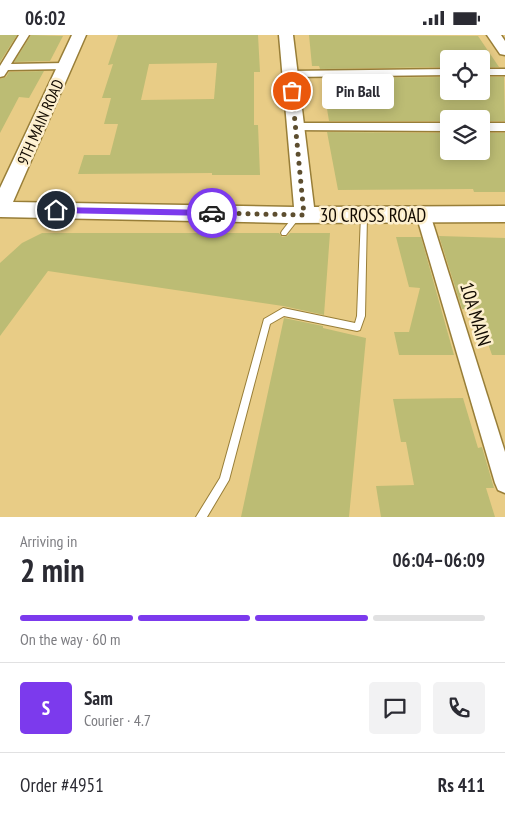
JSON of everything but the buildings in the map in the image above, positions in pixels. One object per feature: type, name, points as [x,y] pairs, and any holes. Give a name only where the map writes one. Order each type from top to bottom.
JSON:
[{"type":"main road","name":"9TH MAIN ROAD","points":[[0,209],[79,35]]},
{"type":"main road","points":[[286,35],[302,215]]},
{"type":"main road","points":[[494,35],[505,51]]},
{"type":"main road","name":"30 CROSS ROAD","points":[[0,209],[302,215],[505,214]]},
{"type":"street","points":[[2,71],[24,35]]},
{"type":"street","points":[[2,71],[65,66]]},
{"type":"street","points":[[290,73],[440,72]]},
{"type":"street","points":[[490,72],[505,72]]},
{"type":"street","points":[[295,127],[440,127]]},
{"type":"street","points":[[490,127],[505,127]]},
{"type":"street","name":"10A MAIN","points":[[423,214],[505,483]]},
{"type":"lane","points":[[284,233],[302,215]]},
{"type":"lane","points":[[201,517],[224,480],[267,322],[283,312],[357,327],[361,317],[364,215]]},
{"type":"way so far","points":[[212,213],[304,215],[292,91]]},
{"type":"place","name":"Pin Ball","points":[[292,91]]},
{"type":"route","points":[[56,210],[212,213]]}]
